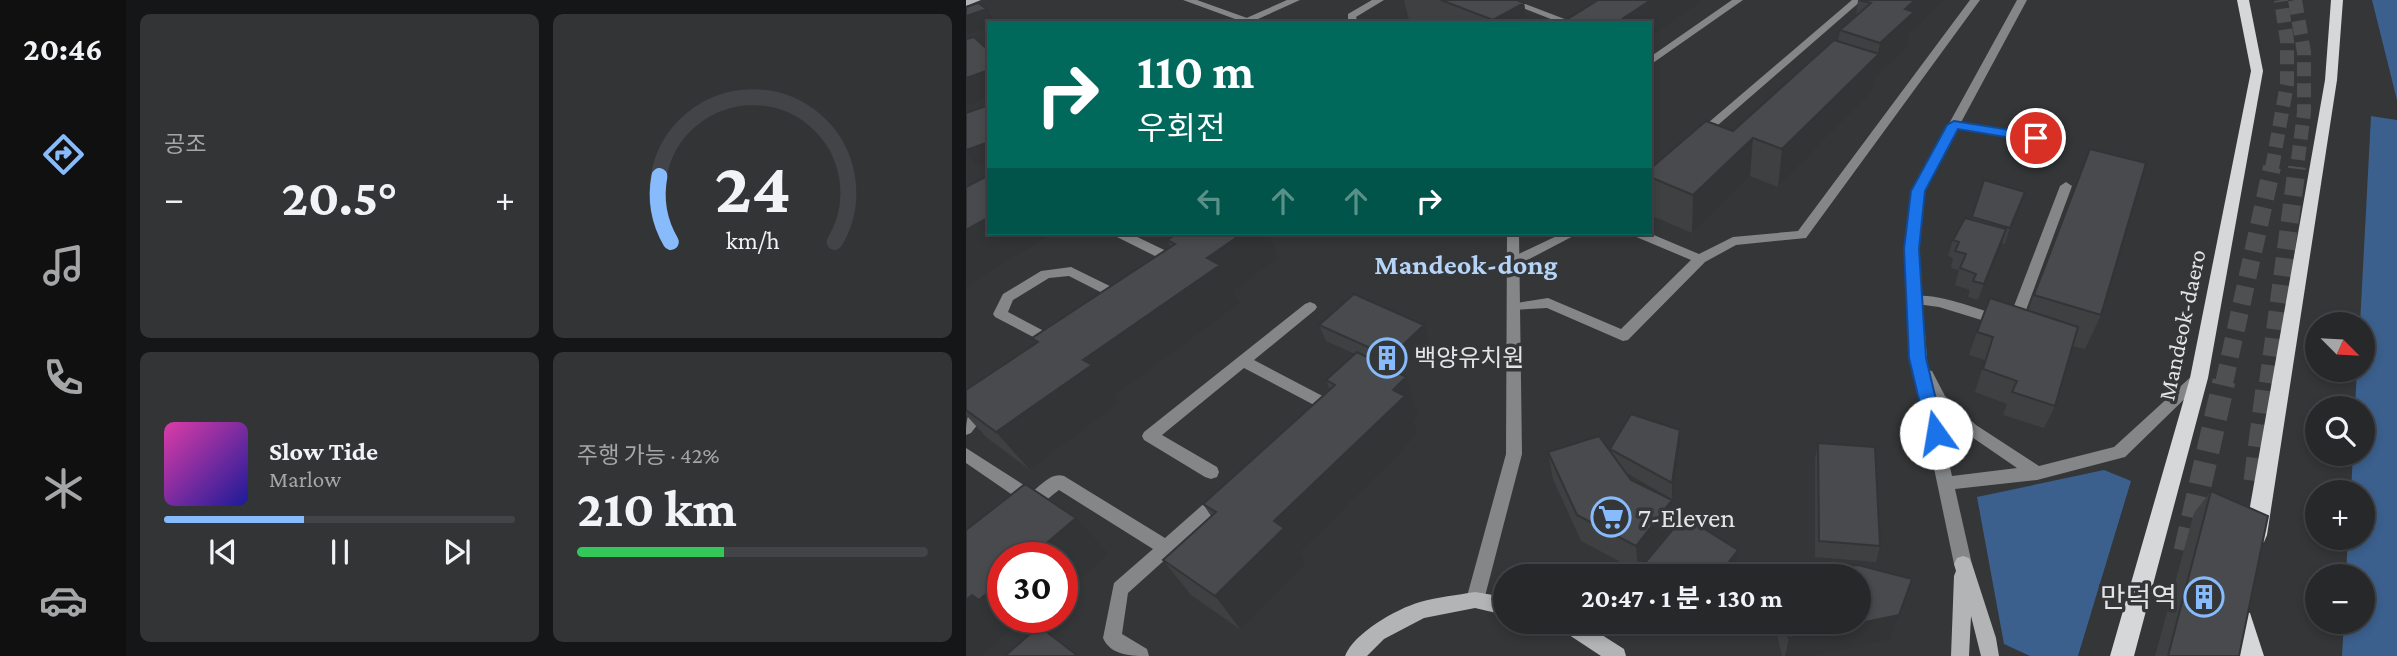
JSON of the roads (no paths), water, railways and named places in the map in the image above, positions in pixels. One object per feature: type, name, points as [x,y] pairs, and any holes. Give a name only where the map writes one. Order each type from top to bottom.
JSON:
[{"type":"main road","points":[[966,3],[976,0]]},
{"type":"main road","name":"Mandeok-daero","points":[[2122,656],[2199,378],[2257,71],[2243,0]]},
{"type":"main road","points":[[2253,553],[2331,80],[2337,0]]},
{"type":"main road","points":[[1959,656],[1963,564]]},
{"type":"main road","points":[[1963,564],[1987,638],[1990,656]]},
{"type":"main road","points":[[1354,656],[1377,633],[1421,610],[1475,600],[1493,604]]},
{"type":"main road","points":[[2236,656],[2243,614],[2252,656]]},
{"type":"main road","points":[[1584,634],[1617,656]]},
{"type":"street","points":[[1188,0],[1245,21]]},
{"type":"street","points":[[1250,21],[1295,0]]},
{"type":"street","points":[[1353,21],[1352,16],[1379,0]]},
{"type":"street","points":[[1507,0],[1574,21]]},
{"type":"street","points":[[1652,61],[1738,0]]},
{"type":"street","points":[[1692,142],[1857,0]]},
{"type":"street","points":[[1515,307],[1548,303],[1623,336],[1700,259],[1734,241],[1802,235],[1975,0]]},
{"type":"street","points":[[1963,564],[1918,358],[1912,249],[1918,191],[2022,0]]},
{"type":"street","points":[[1954,125],[2036,138]]},
{"type":"street","points":[[1914,300],[1939,302],[2014,325],[2066,186]]},
{"type":"street","points":[[1123,235],[1185,266],[1175,273]]},
{"type":"street","points":[[1475,600],[1514,454],[1513,235]]},
{"type":"street","points":[[1643,235],[1700,259]]},
{"type":"street","points":[[1513,262],[1552,238]]},
{"type":"street","points":[[1053,357],[1064,349],[1000,314],[1008,298],[1046,274],[1071,271],[1132,303],[1120,310]]},
{"type":"street","points":[[1211,472],[1150,436],[1310,307]]},
{"type":"street","points":[[1918,358],[1940,400],[1971,429],[2038,473]]},
{"type":"street","points":[[1243,361],[1327,405],[1307,422]]},
{"type":"street","points":[[1947,483],[2038,473],[2119,452],[2199,378]]},
{"type":"street","points":[[966,429],[986,398]]},
{"type":"street","points":[[966,455],[1033,500]]},
{"type":"street","points":[[1014,515],[1058,481],[1166,548]]},
{"type":"street","points":[[1140,656],[1112,638],[1120,589],[1236,485]]},
{"type":"tunnel","points":[[2272,168],[2287,84],[2287,41],[2281,0]]},
{"type":"tunnel","points":[[2295,0],[2304,52],[2304,112],[2297,168]]},
{"type":"tunnel","points":[[2224,383],[2272,167]]},
{"type":"tunnel","points":[[2268,383],[2297,167]]},
{"type":"tunnel","points":[[2185,551],[2224,381]]},
{"type":"tunnel","points":[[2255,481],[2268,381]]},
{"type":"place","name":"백양유치원","points":[[1387,358]]},
{"type":"place","name":"7-Eleven","points":[[1611,517]]},
{"type":"place","name":"만덕역","points":[[2204,597]]},
{"type":"district","name":"Mandeok-dong","points":[[1466,264]]}]
